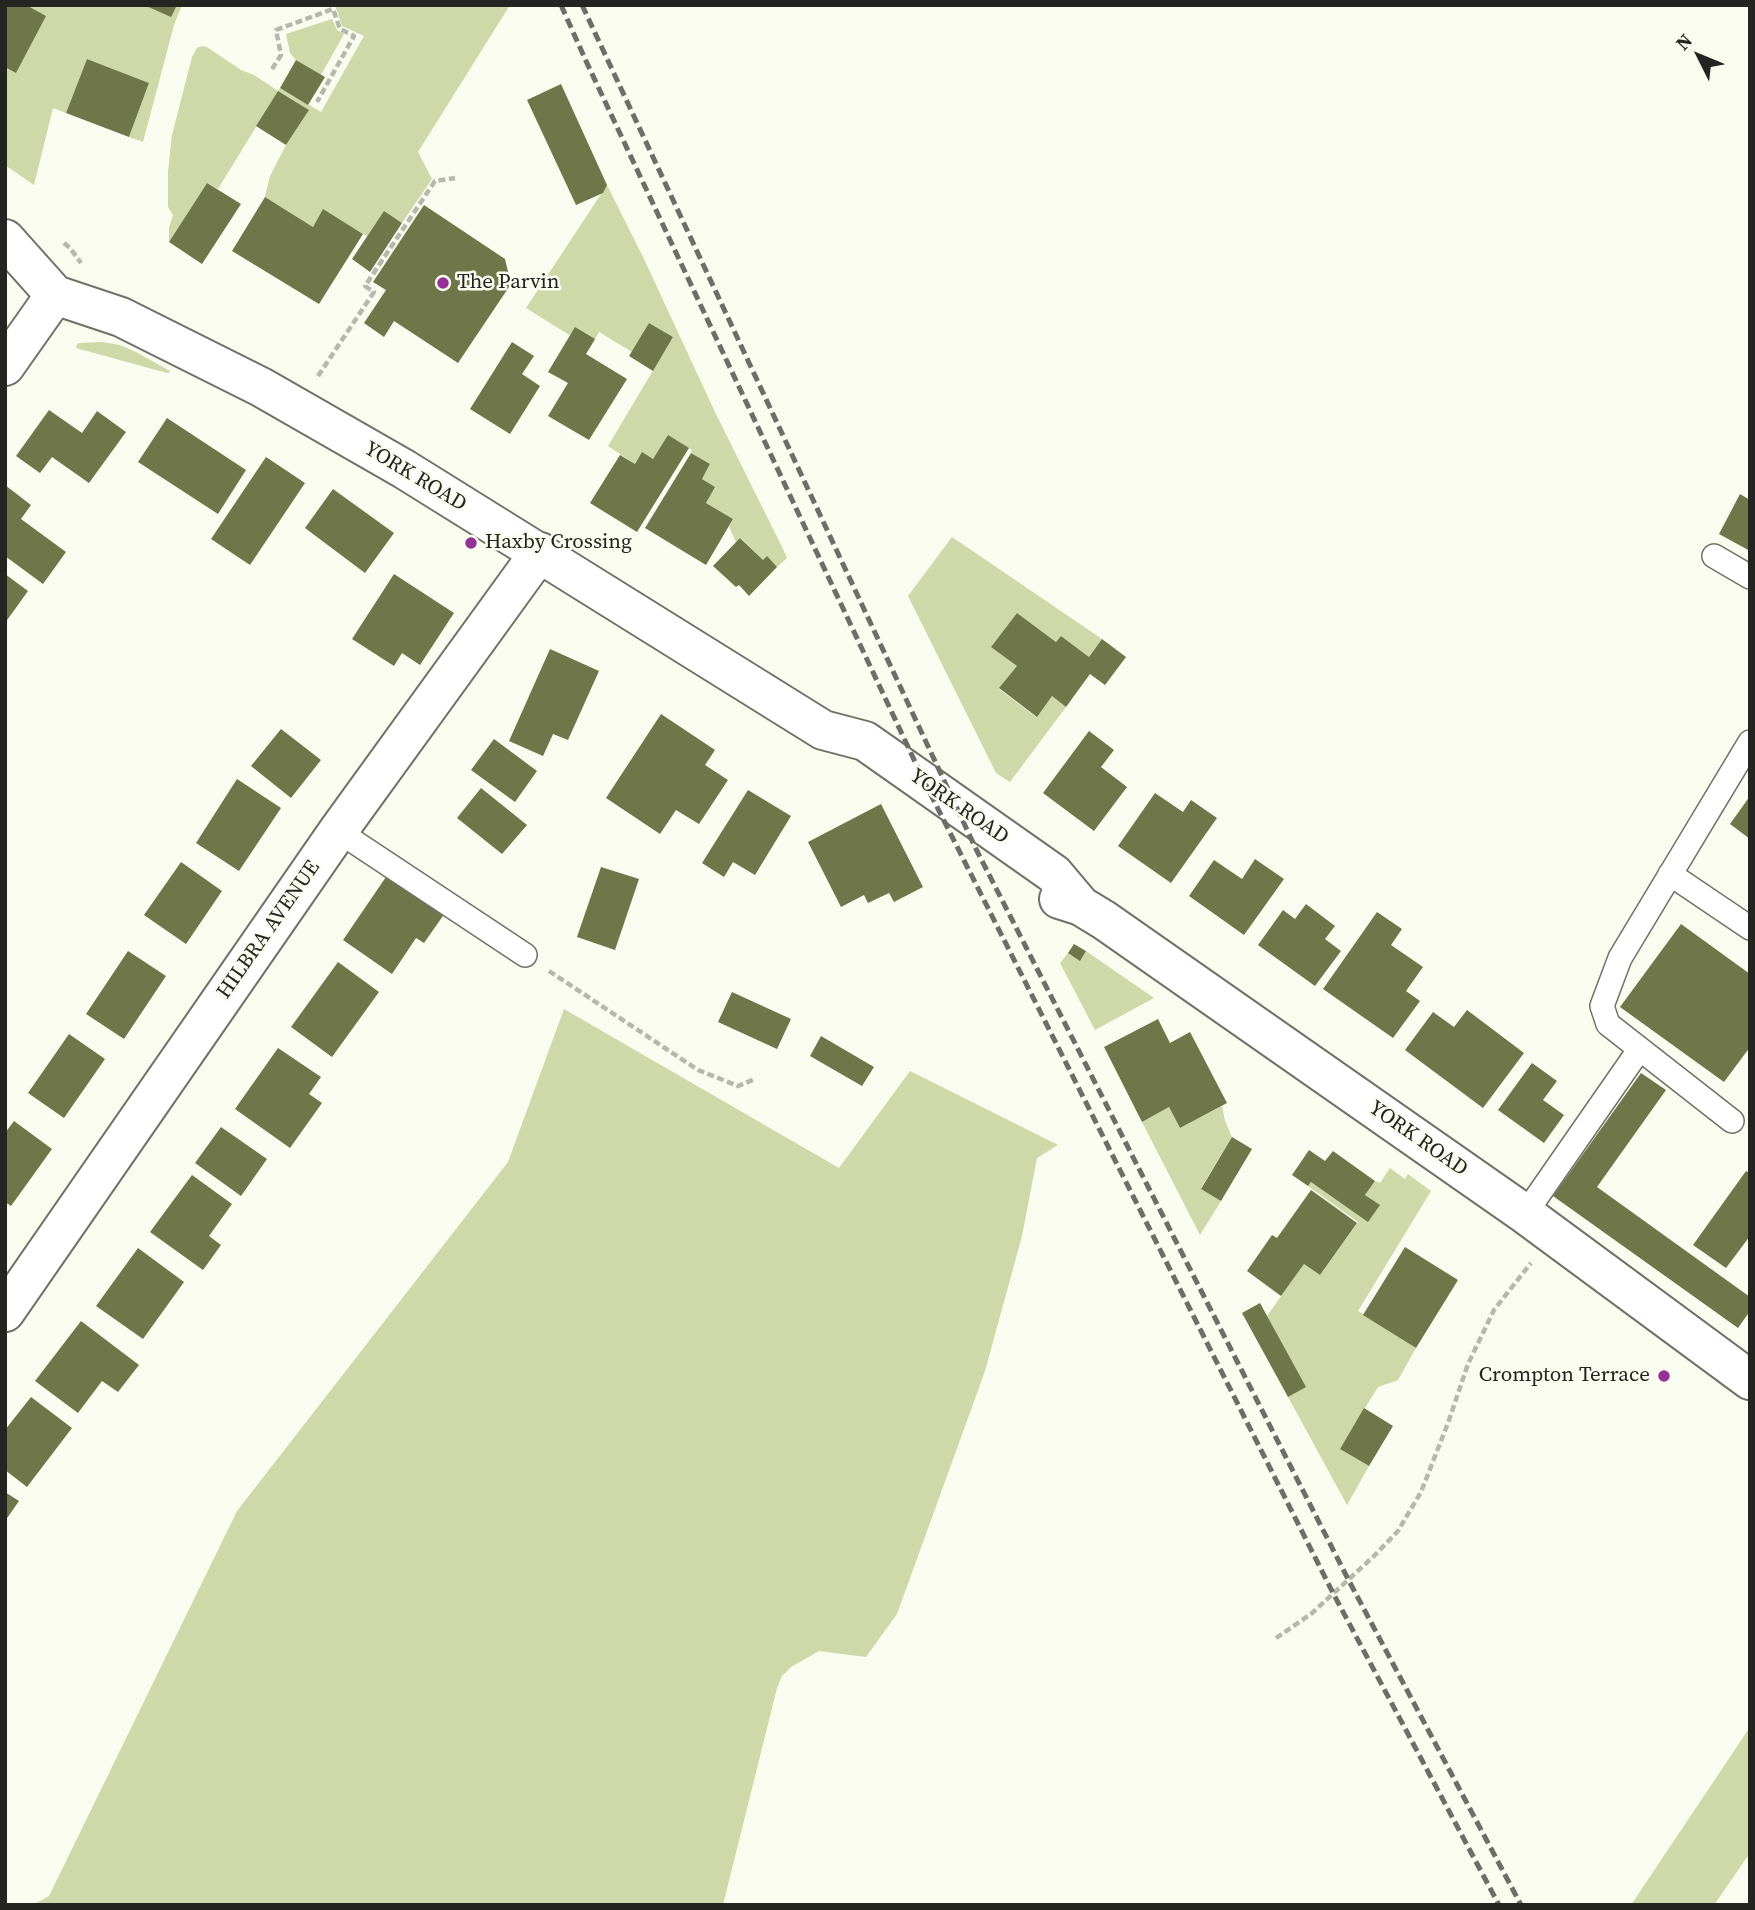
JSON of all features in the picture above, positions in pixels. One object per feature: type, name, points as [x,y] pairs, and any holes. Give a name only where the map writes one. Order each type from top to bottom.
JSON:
[{"type":"street","name":"YORK ROAD","points":[[5,239],[55,295],[121,317],[187,348],[297,408],[540,552],[823,730],[850,761],[1037,892],[1081,906],[1539,1224],[1750,1380]]},
{"type":"street","points":[[5,366],[55,295]]},
{"type":"street","name":"HILBRA AVENUE","points":[[5,1312],[338,831],[540,552]]},
{"type":"lane","points":[[1714,556],[1750,577]]},
{"type":"lane","points":[[1732,1121],[1608,1024],[1602,1006],[1620,958],[1750,742]]},
{"type":"lane","points":[[338,831],[525,955]]},
{"type":"lane","points":[[1670,874],[1750,928]]},
{"type":"lane","points":[[1539,1224],[1639,1050]]},
{"type":"path","points":[[272,69],[281,55],[276,30],[333,9],[340,29],[354,36],[317,102]]},
{"type":"path","points":[[297,408],[374,292],[365,286],[435,181],[454,178]]},
{"type":"path","points":[[525,955],[698,1070],[737,1086],[755,1079]]},
{"type":"path","points":[[1276,1638],[1311,1614],[1398,1531],[1421,1492],[1468,1364],[1539,1224]]},
{"type":"green space","points":[[5,5],[182,5],[174,25],[143,142],[129,137],[149,83],[87,59],[66,113],[53,108],[34,185],[5,165]]},
{"type":"green space","points":[[335,5],[510,5],[418,152],[432,179],[402,223],[384,212],[367,236],[323,210],[313,227],[265,197],[270,176],[309,110],[278,91],[280,88],[321,112],[364,36],[342,26]]},
{"type":"green space","points":[[332,19],[337,30],[344,34],[321,75],[296,60],[290,53],[286,34]]},
{"type":"green space","points":[[207,47],[278,91],[218,189],[207,183],[169,242],[173,215],[168,207],[172,135],[192,57],[197,48]]},
{"type":"green space","points":[[607,185],[784,551],[787,558],[777,567],[763,560],[741,538],[736,542],[729,527],[733,519],[706,503],[715,487],[702,479],[710,464],[691,453],[692,450],[668,436],[653,459],[642,453],[635,464],[608,446],[673,337],[649,323],[632,352],[599,332],[590,348],[526,308]]},
{"type":"green space","points":[[80,343],[120,345],[136,352],[170,372],[76,348]]},
{"type":"green space","points":[[952,537],[1102,639],[1089,657],[1061,636],[1056,642],[1017,613],[992,646],[1017,666],[999,689],[1036,717],[1052,696],[1066,707],[1010,782],[996,773],[908,596]]},
{"type":"green space","points":[[1086,951],[1154,998],[1095,1030],[1060,963],[1068,953]]},
{"type":"green space","points":[[564,1009],[839,1168],[910,1071],[1058,1145],[1037,1158],[1022,1236],[985,1371],[897,1614],[866,1657],[819,1651],[791,1667],[782,1676],[723,1905],[33,1905],[49,1896],[237,1511],[508,1162]]},
{"type":"green space","points":[[1222,1106],[1232,1137],[1201,1188],[1221,1201],[1200,1235],[1142,1122],[1169,1107],[1180,1128]]},
{"type":"green space","points":[[1390,1168],[1405,1179],[1408,1174],[1431,1191],[1358,1311],[1416,1348],[1398,1380],[1378,1387],[1340,1449],[1369,1466],[1347,1505],[1288,1397],[1305,1387],[1267,1316],[1304,1264],[1320,1275],[1358,1222],[1308,1186],[1311,1182],[1379,1205],[1365,1195],[1375,1181],[1380,1183]]},
{"type":"green space","points":[[1750,1727],[1750,1853],[1714,1905],[1631,1905]]},
{"type":"building","points":[[5,5],[26,5],[46,16],[16,73],[5,67]]},
{"type":"building","points":[[144,5],[177,5],[171,17]]},
{"type":"building","points":[[87,59],[149,83],[129,137],[66,113]]},
{"type":"building","points":[[296,60],[325,77],[308,105],[280,88]]},
{"type":"building","points":[[561,84],[607,185],[603,193],[576,205],[527,100]]},
{"type":"building","points":[[278,91],[309,110],[286,145],[256,126]]},
{"type":"building","points":[[207,183],[241,204],[202,264],[169,242]]},
{"type":"building","points":[[265,197],[313,227],[323,209],[363,234],[319,304],[232,251]]},
{"type":"building","name":"The Parvin","points":[[424,205],[505,259],[511,284],[458,363],[394,321],[384,337],[364,323],[386,290],[373,282]]},
{"type":"building","points":[[384,211],[402,223],[370,272],[352,259]]},
{"type":"building","points":[[649,323],[673,337],[653,371],[629,356]]},
{"type":"building","points":[[575,327],[595,339],[586,354],[627,379],[589,440],[548,416],[568,383],[548,372]]},
{"type":"building","points":[[512,342],[534,356],[522,374],[540,386],[510,434],[470,409]]},
{"type":"building","points":[[49,410],[82,433],[97,411],[126,432],[89,483],[52,457],[40,473],[16,456]]},
{"type":"building","points":[[167,418],[246,470],[218,514],[138,462]]},
{"type":"building","points":[[668,435],[689,448],[637,532],[590,503],[620,455],[635,464],[642,452],[653,459]]},
{"type":"building","points":[[691,453],[710,464],[702,479],[715,487],[706,503],[733,519],[706,565],[645,528]]},
{"type":"building","points":[[266,457],[305,483],[250,565],[211,539]]},
{"type":"building","points":[[5,485],[31,505],[21,519],[66,552],[43,584],[5,556]]},
{"type":"building","points":[[333,489],[394,533],[365,573],[305,528]]},
{"type":"building","points":[[1740,494],[1750,500],[1750,551],[1719,534]]},
{"type":"building","points":[[740,538],[763,560],[767,556],[777,567],[749,596],[713,566]]},
{"type":"building","points":[[5,574],[28,591],[5,623]]},
{"type":"building","points":[[394,574],[454,613],[420,665],[402,653],[394,666],[352,639]]},
{"type":"building","points":[[1017,613],[1056,642],[1061,636],[1089,657],[1102,639],[1126,657],[1105,685],[1090,674],[1066,707],[1052,696],[1037,717],[999,688],[1017,666],[991,647]]},
{"type":"building","points":[[550,649],[599,671],[568,740],[553,734],[543,756],[509,741]]},
{"type":"building","points":[[661,714],[715,750],[705,765],[728,780],[699,824],[676,810],[660,834],[606,798]]},
{"type":"building","points":[[281,729],[321,760],[291,798],[251,766]]},
{"type":"building","points":[[1089,731],[1114,750],[1101,767],[1127,787],[1094,831],[1043,793]]},
{"type":"building","points":[[494,739],[537,771],[515,802],[471,770]]},
{"type":"building","points":[[237,779],[281,808],[239,871],[196,843]]},
{"type":"building","points":[[481,788],[527,825],[502,854],[457,818]]},
{"type":"building","points":[[748,790],[791,816],[755,875],[733,862],[724,877],[702,863]]},
{"type":"building","points":[[1155,793],[1183,812],[1191,800],[1217,818],[1171,883],[1118,846]]},
{"type":"building","points":[[1750,796],[1750,839],[1730,824]]},
{"type":"building","points":[[881,804],[923,887],[894,902],[889,893],[868,903],[864,895],[841,907],[808,842]]},
{"type":"building","points":[[1255,859],[1284,879],[1244,935],[1189,896],[1214,860],[1242,879]]},
{"type":"building","points":[[181,862],[222,891],[186,944],[144,915]]},
{"type":"building","points":[[601,867],[639,879],[615,950],[577,937]]},
{"type":"building","points":[[388,874],[445,913],[424,943],[416,938],[392,974],[343,940]]},
{"type":"building","points":[[1306,904],[1335,926],[1325,939],[1341,951],[1315,986],[1258,945],[1283,910],[1295,919]]},
{"type":"building","points":[[1377,912],[1402,929],[1391,945],[1423,967],[1406,991],[1420,1001],[1393,1038],[1323,989]]},
{"type":"building","points":[[1681,924],[1750,974],[1750,1047],[1724,1082],[1620,1007]]},
{"type":"building","points":[[1074,944],[1086,951],[1080,961],[1068,953]]},
{"type":"building","points":[[128,951],[166,976],[124,1039],[86,1014]]},
{"type":"building","points":[[338,962],[379,992],[332,1057],[291,1027]]},
{"type":"building","points":[[732,992],[791,1019],[777,1049],[718,1022]]},
{"type":"building","points":[[1467,1010],[1524,1053],[1483,1108],[1405,1050],[1433,1012],[1454,1027]]},
{"type":"building","points":[[1158,1019],[1170,1043],[1190,1032],[1227,1103],[1180,1128],[1169,1107],[1142,1122],[1104,1047]]},
{"type":"building","points":[[69,1034],[105,1059],[64,1118],[28,1093]]},
{"type":"building","points":[[821,1036],[874,1067],[862,1086],[810,1056]]},
{"type":"building","points":[[278,1048],[321,1077],[309,1094],[322,1103],[290,1148],[235,1109]]},
{"type":"building","points":[[1532,1063],[1557,1081],[1543,1100],[1564,1115],[1544,1143],[1498,1110]]},
{"type":"building","points":[[1641,1073],[1666,1090],[1597,1187],[1750,1297],[1750,1311],[1738,1328],[1553,1196]]},
{"type":"building","points":[[14,1121],[52,1149],[11,1206],[5,1202],[5,1133]]},
{"type":"building","points":[[221,1127],[267,1159],[241,1196],[195,1163]]},
{"type":"building","points":[[1232,1137],[1252,1149],[1221,1201],[1201,1189]]},
{"type":"building","points":[[1309,1150],[1325,1161],[1333,1151],[1375,1181],[1365,1195],[1380,1205],[1368,1222],[1311,1182],[1308,1186],[1292,1175]]},
{"type":"building","points":[[1746,1171],[1750,1173],[1750,1236],[1726,1268],[1693,1245]]},
{"type":"building","points":[[192,1175],[232,1204],[209,1236],[221,1245],[203,1270],[150,1232]]},
{"type":"building","points":[[1311,1190],[1357,1223],[1320,1275],[1304,1264],[1281,1296],[1247,1271],[1272,1235],[1277,1238]]},
{"type":"building","points":[[1405,1247],[1458,1280],[1416,1348],[1363,1315]]},
{"type":"building","points":[[138,1248],[184,1282],[143,1339],[96,1306]]},
{"type":"building","points":[[1260,1303],[1306,1387],[1288,1397],[1242,1313]]},
{"type":"building","points":[[81,1321],[139,1365],[118,1392],[102,1381],[78,1413],[35,1381]]},
{"type":"building","points":[[31,1397],[72,1428],[27,1487],[5,1470],[5,1430]]},
{"type":"building","points":[[1364,1408],[1393,1426],[1369,1466],[1340,1449]]},
{"type":"building","points":[[5,1492],[19,1501],[5,1521]]},
{"type":"railway","points":[[561,5],[925,783],[1333,1593],[1499,1905]]},
{"type":"railway","points":[[582,5],[976,849],[1348,1579],[1521,1905]]},
{"type":"place","name":"The Parvin","points":[[443,283]]},
{"type":"place","name":"Haxby Crossing","points":[[471,543]]},
{"type":"place","name":"Crompton Terrace","points":[[1664,1376]]}]
